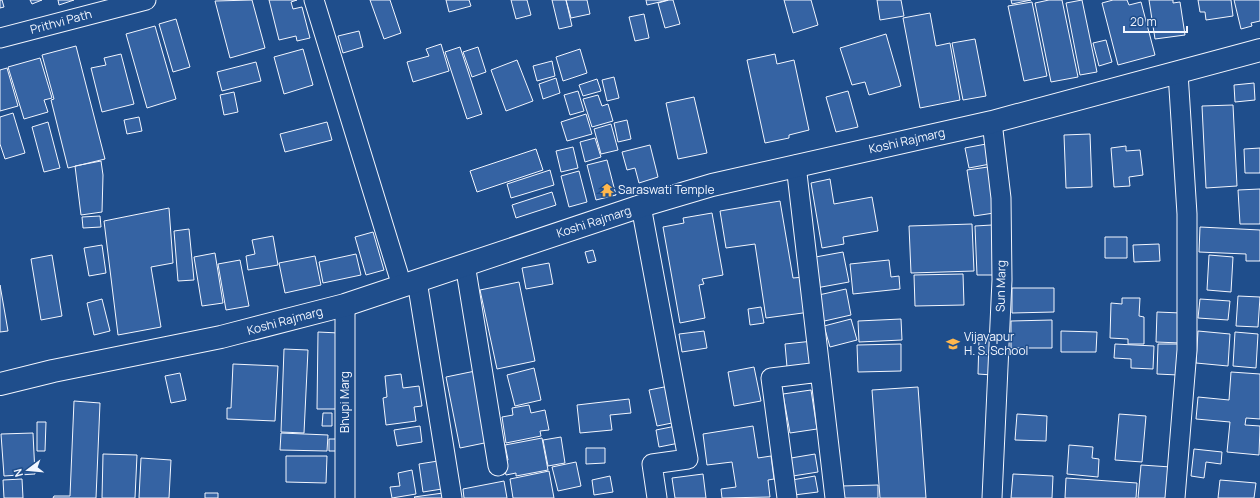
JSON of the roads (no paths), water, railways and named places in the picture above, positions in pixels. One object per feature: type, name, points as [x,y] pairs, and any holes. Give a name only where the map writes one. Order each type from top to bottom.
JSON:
[{"type":"main road","name":"Koshi Rajmarg","points":[[0,384],[53,371],[221,337],[345,305],[641,206],[712,185],[992,122],[1178,74],[1260,50]]},
{"type":"street","name":"Prithvi Path","points":[[0,38],[146,0]]},
{"type":"street","points":[[314,0],[410,283],[452,498]]},
{"type":"street","points":[[1175,498],[1188,350],[1187,214],[1178,74]]},
{"type":"street","name":"Sun Marg","points":[[992,122],[1001,198],[1002,273],[992,498]]},
{"type":"street","points":[[796,166],[835,498]]},
{"type":"street","points":[[641,206],[688,459],[652,464],[657,498]]},
{"type":"street","points":[[465,264],[498,466]]},
{"type":"street","name":"Bhupi Marg","points":[[345,305],[345,498]]},
{"type":"street","points":[[787,498],[771,378],[820,372]]},
{"type":"place","name":"Saraswati Temple","points":[[607,190]]},
{"type":"place","name":"Vijayapur H. S. School","points":[[953,344]]}]
